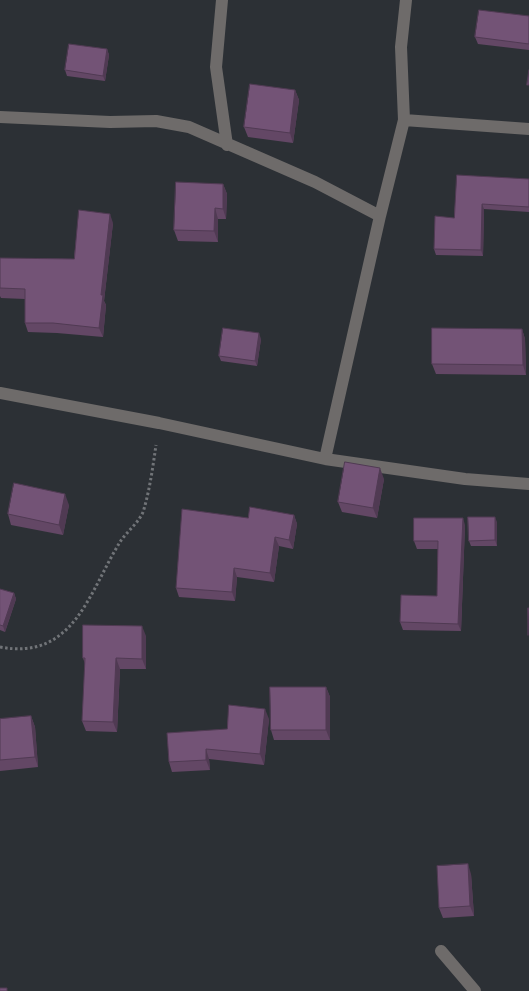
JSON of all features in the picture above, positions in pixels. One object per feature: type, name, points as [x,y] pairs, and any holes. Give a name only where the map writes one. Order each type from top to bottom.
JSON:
[{"type":"street","points":[[222,0],[216,67],[227,145]]},
{"type":"street","points":[[325,459],[380,216],[404,120],[401,47],[406,0]]},
{"type":"street","points":[[0,117],[110,122],[156,121],[189,127],[315,182],[380,216]]},
{"type":"street","points":[[404,120],[529,129]]},
{"type":"street","points":[[0,393],[159,423],[325,459],[466,479],[529,484]]},
{"type":"street","points":[[441,951],[475,991]]},
{"type":"path","points":[[0,647],[18,650],[26,649],[42,645],[63,635],[91,597],[121,540],[144,511],[159,423]]},
{"type":"building","points":[[479,10],[529,16],[529,44],[475,37]]},
{"type":"building","points":[[69,44],[107,49],[103,76],[65,70]]},
{"type":"building","points":[[250,84],[295,90],[290,133],[244,127]]},
{"type":"building","points":[[457,175],[529,179],[529,207],[482,204],[481,250],[434,249],[435,216],[454,218]]},
{"type":"building","points":[[176,182],[223,184],[223,209],[215,208],[214,231],[174,230]]},
{"type":"building","points":[[79,210],[110,214],[99,328],[53,323],[25,323],[25,289],[0,288],[0,258],[74,259]]},
{"type":"building","points":[[223,328],[259,333],[255,361],[219,356]]},
{"type":"building","points":[[432,328],[522,329],[523,365],[432,364]]},
{"type":"building","points":[[345,462],[380,468],[373,508],[338,502]]},
{"type":"building","points":[[14,483],[65,494],[59,525],[8,514]]},
{"type":"building","points":[[250,507],[294,515],[289,540],[275,537],[270,573],[234,568],[232,592],[176,588],[182,509],[248,518]]},
{"type":"building","points":[[468,517],[495,517],[495,540],[469,541]]},
{"type":"building","points":[[414,518],[463,518],[458,624],[400,622],[401,595],[437,596],[438,541],[414,541]]},
{"type":"building","points":[[0,589],[14,593],[3,626],[0,625]]},
{"type":"building","points":[[83,625],[142,626],[142,659],[116,658],[113,722],[82,721],[85,658],[83,658]]},
{"type":"building","points":[[270,687],[326,687],[326,730],[271,730]]},
{"type":"building","points":[[229,705],[265,709],[260,754],[206,749],[206,760],[169,762],[167,733],[227,729]]},
{"type":"building","points":[[31,716],[35,757],[0,760],[0,719]]},
{"type":"building","points":[[468,864],[470,906],[439,908],[437,866]]},
{"type":"building","points":[[0,988],[7,988],[7,991],[0,991]]}]
